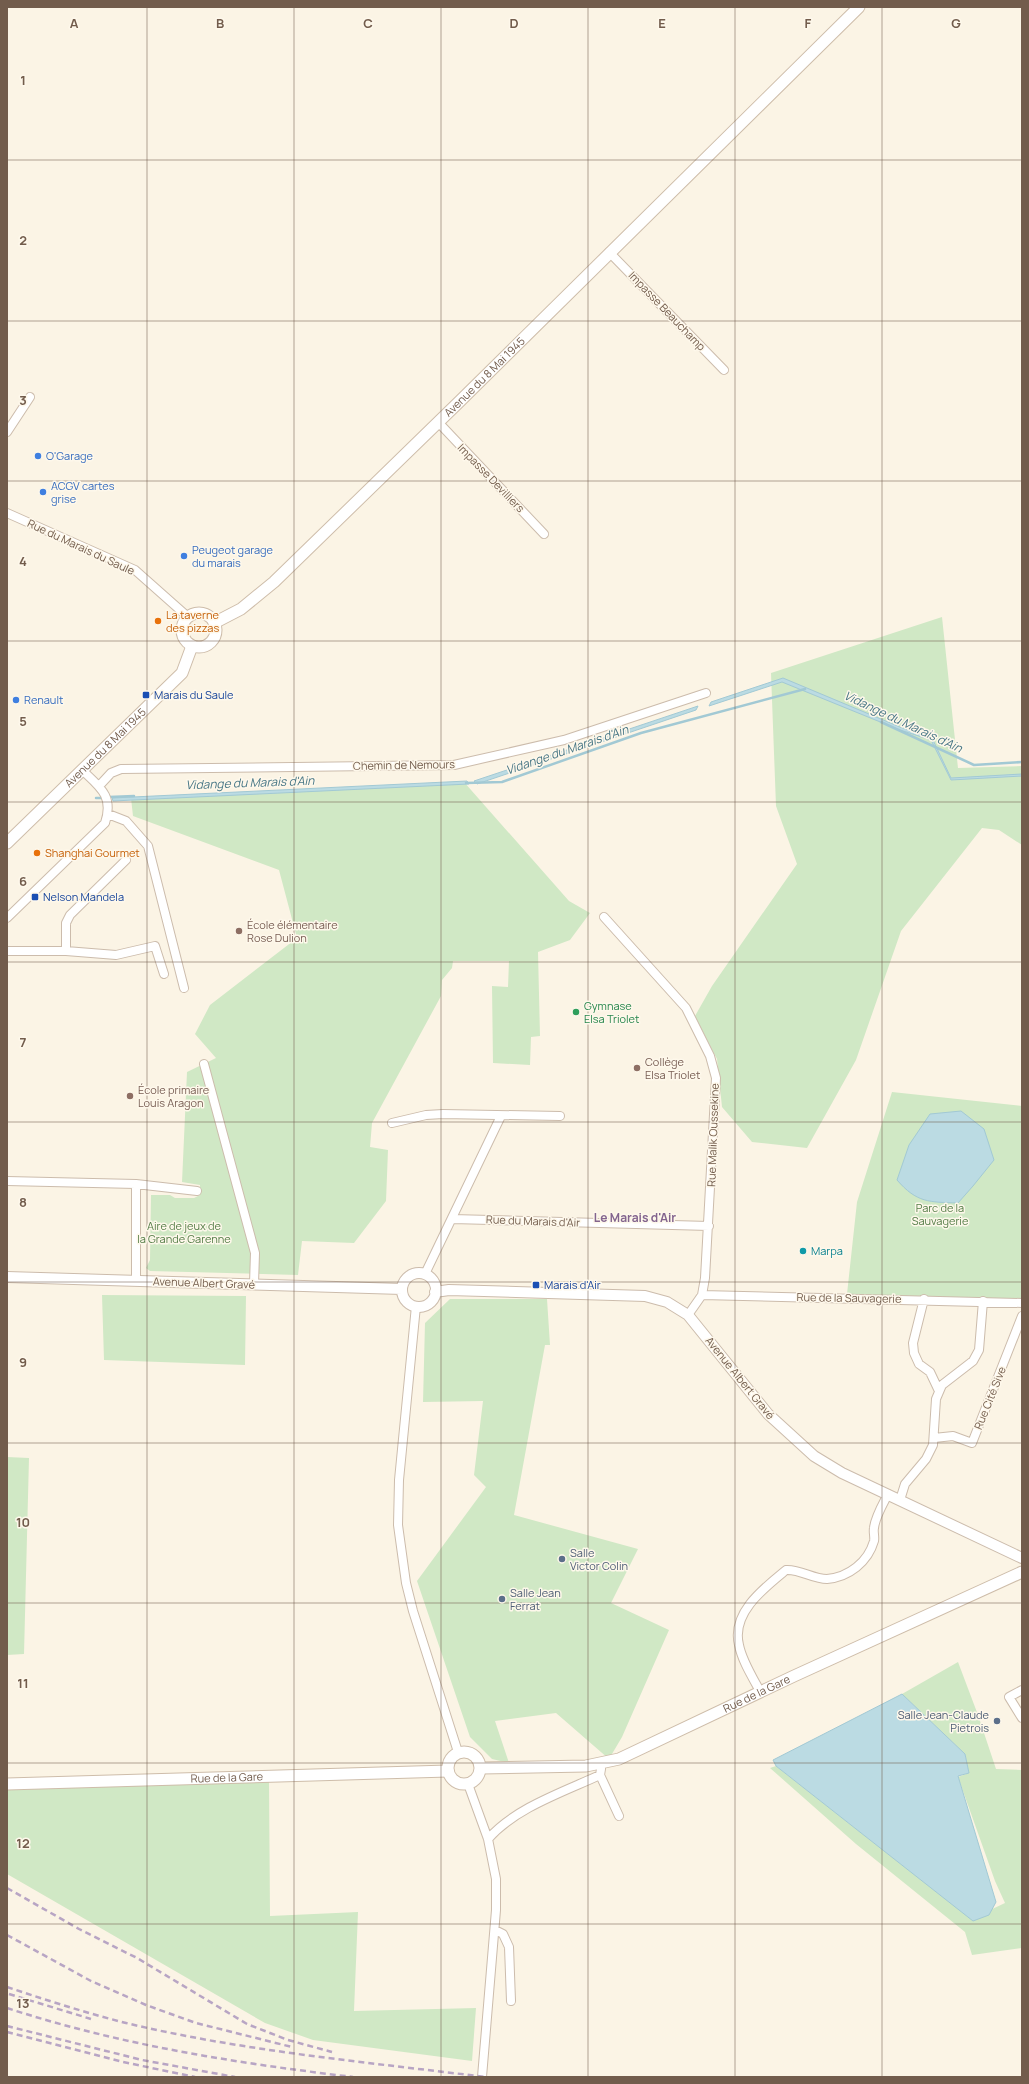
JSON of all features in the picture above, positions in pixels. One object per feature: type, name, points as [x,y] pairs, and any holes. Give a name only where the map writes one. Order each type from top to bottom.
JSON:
[{"type":"main road","name":"Avenue du 8 Mai 1945","points":[[214,623],[241,609],[257,597],[438,422],[859,7]]},
{"type":"main road","points":[[193,614],[207,615],[214,623],[215,632],[211,642],[202,646],[192,646],[184,639],[182,634],[182,625],[188,616],[193,614]]},
{"type":"main road","name":"Avenue du 8 Mai 1945","points":[[7,843],[182,673],[192,646]]},
{"type":"main road","name":"Rue de la Gare","points":[[480,1768],[586,1766],[601,1769],[1022,1572]]},
{"type":"main road","points":[[458,1752],[470,1752],[476,1756],[480,1768],[477,1778],[468,1784],[457,1783],[453,1780],[448,1771],[448,1763],[458,1752]]},
{"type":"main road","name":"Rue de la Gare","points":[[7,1784],[448,1771]]},
{"type":"street","name":"Impasse Beauchamp","points":[[609,252],[724,370]]},
{"type":"street","points":[[7,432],[30,397]]},
{"type":"street","name":"Impasse Devilliers","points":[[438,422],[544,534]]},
{"type":"street","name":"Rue du Marais du Saule","points":[[7,513],[135,570],[188,616]]},
{"type":"street","name":"Chemin de Nemours","points":[[99,786],[111,773],[121,769],[454,765],[564,740],[706,693]]},
{"type":"street","points":[[7,918],[105,823],[108,814],[107,798],[99,786],[82,770]]},
{"type":"street","points":[[108,814],[126,821],[148,846],[184,988]]},
{"type":"street","points":[[66,951],[66,923],[70,915],[126,860]]},
{"type":"street","name":"Rue Malik Oussekine","points":[[604,916],[686,1008],[710,1056],[716,1078],[709,1226],[705,1278],[702,1295]]},
{"type":"street","points":[[7,951],[66,951],[116,955],[155,946],[164,974]]},
{"type":"street","points":[[204,1064],[255,1253],[254,1284]]},
{"type":"street","points":[[392,1123],[426,1115],[560,1116]]},
{"type":"street","points":[[425,1274],[501,1116]]},
{"type":"street","points":[[7,1181],[136,1184],[197,1191]]},
{"type":"street","points":[[136,1184],[136,1280]]},
{"type":"street","name":"Rue du Marais d'Air","points":[[452,1218],[709,1226]]},
{"type":"street","points":[[420,1273],[425,1274],[433,1281],[435,1292],[434,1297],[426,1304],[416,1306],[407,1302],[402,1289],[403,1284],[409,1275],[420,1273]]},
{"type":"street","name":"Avenue Albert Gravé","points":[[7,1278],[136,1280],[402,1289]]},
{"type":"street","name":"Avenue Albert Gravé","points":[[435,1292],[456,1291],[645,1296],[667,1302],[688,1315],[768,1414],[814,1456],[842,1473],[1022,1558]]},
{"type":"street","points":[[688,1315],[702,1295]]},
{"type":"street","name":"Rue de la Sauvagerie","points":[[702,1295],[924,1299],[1022,1303]]},
{"type":"street","points":[[924,1299],[914,1343],[914,1353],[919,1364],[930,1372],[939,1391]]},
{"type":"street","points":[[900,1500],[905,1484],[926,1459],[933,1445],[936,1400],[942,1385],[973,1361],[979,1350],[983,1301]]},
{"type":"street","points":[[416,1306],[399,1480],[398,1525],[406,1583],[413,1611],[458,1752]]},
{"type":"street","name":"Rue Cité Sive","points":[[934,1438],[953,1436],[972,1443],[1022,1316]]},
{"type":"street","points":[[761,1693],[739,1646],[738,1633],[743,1614],[756,1597],[786,1570],[792,1569],[826,1579],[841,1576],[864,1561],[875,1539],[874,1528],[888,1494]]},
{"type":"street","points":[[1022,1690],[1009,1697],[1022,1718]]},
{"type":"street","points":[[488,1839],[496,1830],[517,1814],[601,1769],[619,1816]]},
{"type":"street","points":[[468,1784],[488,1839],[496,1879],[495,1930],[482,2077]]},
{"type":"street","points":[[495,1930],[503,1934],[509,1947],[511,2001]]},
{"type":"green space","points":[[942,617],[958,768],[1022,766],[1022,845],[999,830],[982,828],[901,931],[856,1060],[807,1148],[752,1142],[722,1107],[717,1059],[695,1016],[712,986],[797,864],[776,806],[771,673]]},
{"type":"green space","name":"Aire de jeux de la Grande Garenne","points":[[464,782],[569,901],[590,913],[570,940],[538,952],[540,1036],[531,1037],[530,1065],[493,1063],[492,986],[508,987],[509,961],[453,961],[452,968],[442,980],[441,996],[372,1123],[370,1147],[388,1150],[386,1201],[354,1243],[302,1241],[298,1275],[150,1271],[146,1268],[150,1260],[151,1195],[170,1195],[175,1198],[194,1198],[200,1195],[200,1185],[182,1182],[187,1072],[216,1058],[195,1034],[210,1005],[297,938],[279,870],[133,816],[131,798]]},
{"type":"green space","name":"Parc de la Sauvagerie","points":[[892,1092],[1022,1106],[1022,1301],[847,1294],[857,1202]]},
{"type":"green space","points":[[102,1295],[246,1296],[245,1365],[104,1360]]},
{"type":"green space","points":[[450,1299],[547,1299],[550,1345],[545,1345],[514,1515],[638,1549],[611,1603],[669,1630],[622,1737],[609,1759],[556,1713],[495,1721],[509,1763],[492,1759],[470,1737],[417,1581],[486,1487],[474,1475],[483,1401],[423,1402],[425,1323]]},
{"type":"green space","points":[[7,1457],[29,1458],[24,1654],[7,1655]]},
{"type":"green space","points":[[958,1662],[996,1769],[1022,1770],[1022,1948],[972,1955],[965,1932],[856,1844],[770,1768],[776,1766],[971,1919],[1005,1903],[995,1881],[958,1777],[969,1773],[965,1754],[902,1694]]},
{"type":"green space","points":[[269,1781],[270,1916],[358,1912],[354,2011],[476,2008],[472,2061],[313,2040],[265,2023],[7,1874],[7,1790]]},
{"type":"water","points":[[783,678],[900,727],[932,738],[951,778],[1022,774],[1022,776],[951,780],[931,740],[900,730],[782,682],[709,706],[711,702]]},
{"type":"water","points":[[698,706],[696,710],[477,784],[474,781]]},
{"type":"water","points":[[467,781],[469,784],[113,801],[112,798]]},
{"type":"water","points":[[961,1111],[984,1129],[994,1160],[958,1203],[924,1200],[917,1197],[904,1188],[897,1180],[909,1145],[930,1114]]},
{"type":"water","points":[[902,1694],[965,1754],[969,1773],[958,1776],[996,1902],[989,1915],[973,1921],[776,1766],[773,1760]]},
{"type":"waterway","name":"Vidange du Marais d'Ain","points":[[466,783],[502,782],[641,733],[805,689]]},
{"type":"waterway","name":"Vidange du Marais d'Ain","points":[[881,722],[974,765],[1022,762]]},
{"type":"waterway","name":"Vidange du Marais d'Ain","points":[[109,797],[134,796]]},
{"type":"waterway","name":"Vidange du Marais d'Ain","points":[[96,798],[104,798]]},
{"type":"railway","points":[[7,1888],[79,1929],[137,1958],[247,2024],[288,2040],[332,2052]]},
{"type":"railway","points":[[7,1935],[91,1981],[146,2005],[196,2023],[292,2047]]},
{"type":"railway","points":[[7,1987],[111,2019],[170,2033],[304,2055],[485,2077]]},
{"type":"railway","points":[[9,1994],[91,2019]]},
{"type":"railway","points":[[7,2008],[92,2032],[178,2051],[265,2066],[353,2077]]},
{"type":"railway","points":[[7,2026],[142,2060],[235,2077]]},
{"type":"railway","points":[[7,2032],[123,2062],[195,2077]]},
{"type":"place","name":"O'Garage","points":[[38,456]]},
{"type":"place","name":"ACGV cartes grise","points":[[43,492]]},
{"type":"place","name":"Peugeot garage du marais","points":[[184,556]]},
{"type":"place","name":"La taverne des pizzas","points":[[158,621]]},
{"type":"place","name":"Marais du Saule","points":[[146,695]]},
{"type":"place","name":"Renault","points":[[16,700]]},
{"type":"place","name":"Shanghai Gourmet","points":[[37,853]]},
{"type":"place","name":"Nelson Mandela","points":[[35,897]]},
{"type":"place","name":"École élémentaire Rose Dulion","points":[[239,931]]},
{"type":"place","name":"Gymnase Elsa Triolet","points":[[576,1012]]},
{"type":"place","name":"Collège Elsa Triolet","points":[[637,1068]]},
{"type":"place","name":"École primaire Louis Aragon","points":[[130,1096]]},
{"type":"place","name":"Marpa","points":[[803,1251]]},
{"type":"place","name":"Marais d'Air","points":[[536,1285]]},
{"type":"place","name":"Salle Victor Colin","points":[[562,1559]]},
{"type":"place","name":"Salle Jean Ferrat","points":[[502,1599]]},
{"type":"place","name":"Salle Jean-Claude Pietrois","points":[[997,1721]]},
{"type":"district","name":"Le Marais d'Air","points":[[635,1218]]}]
